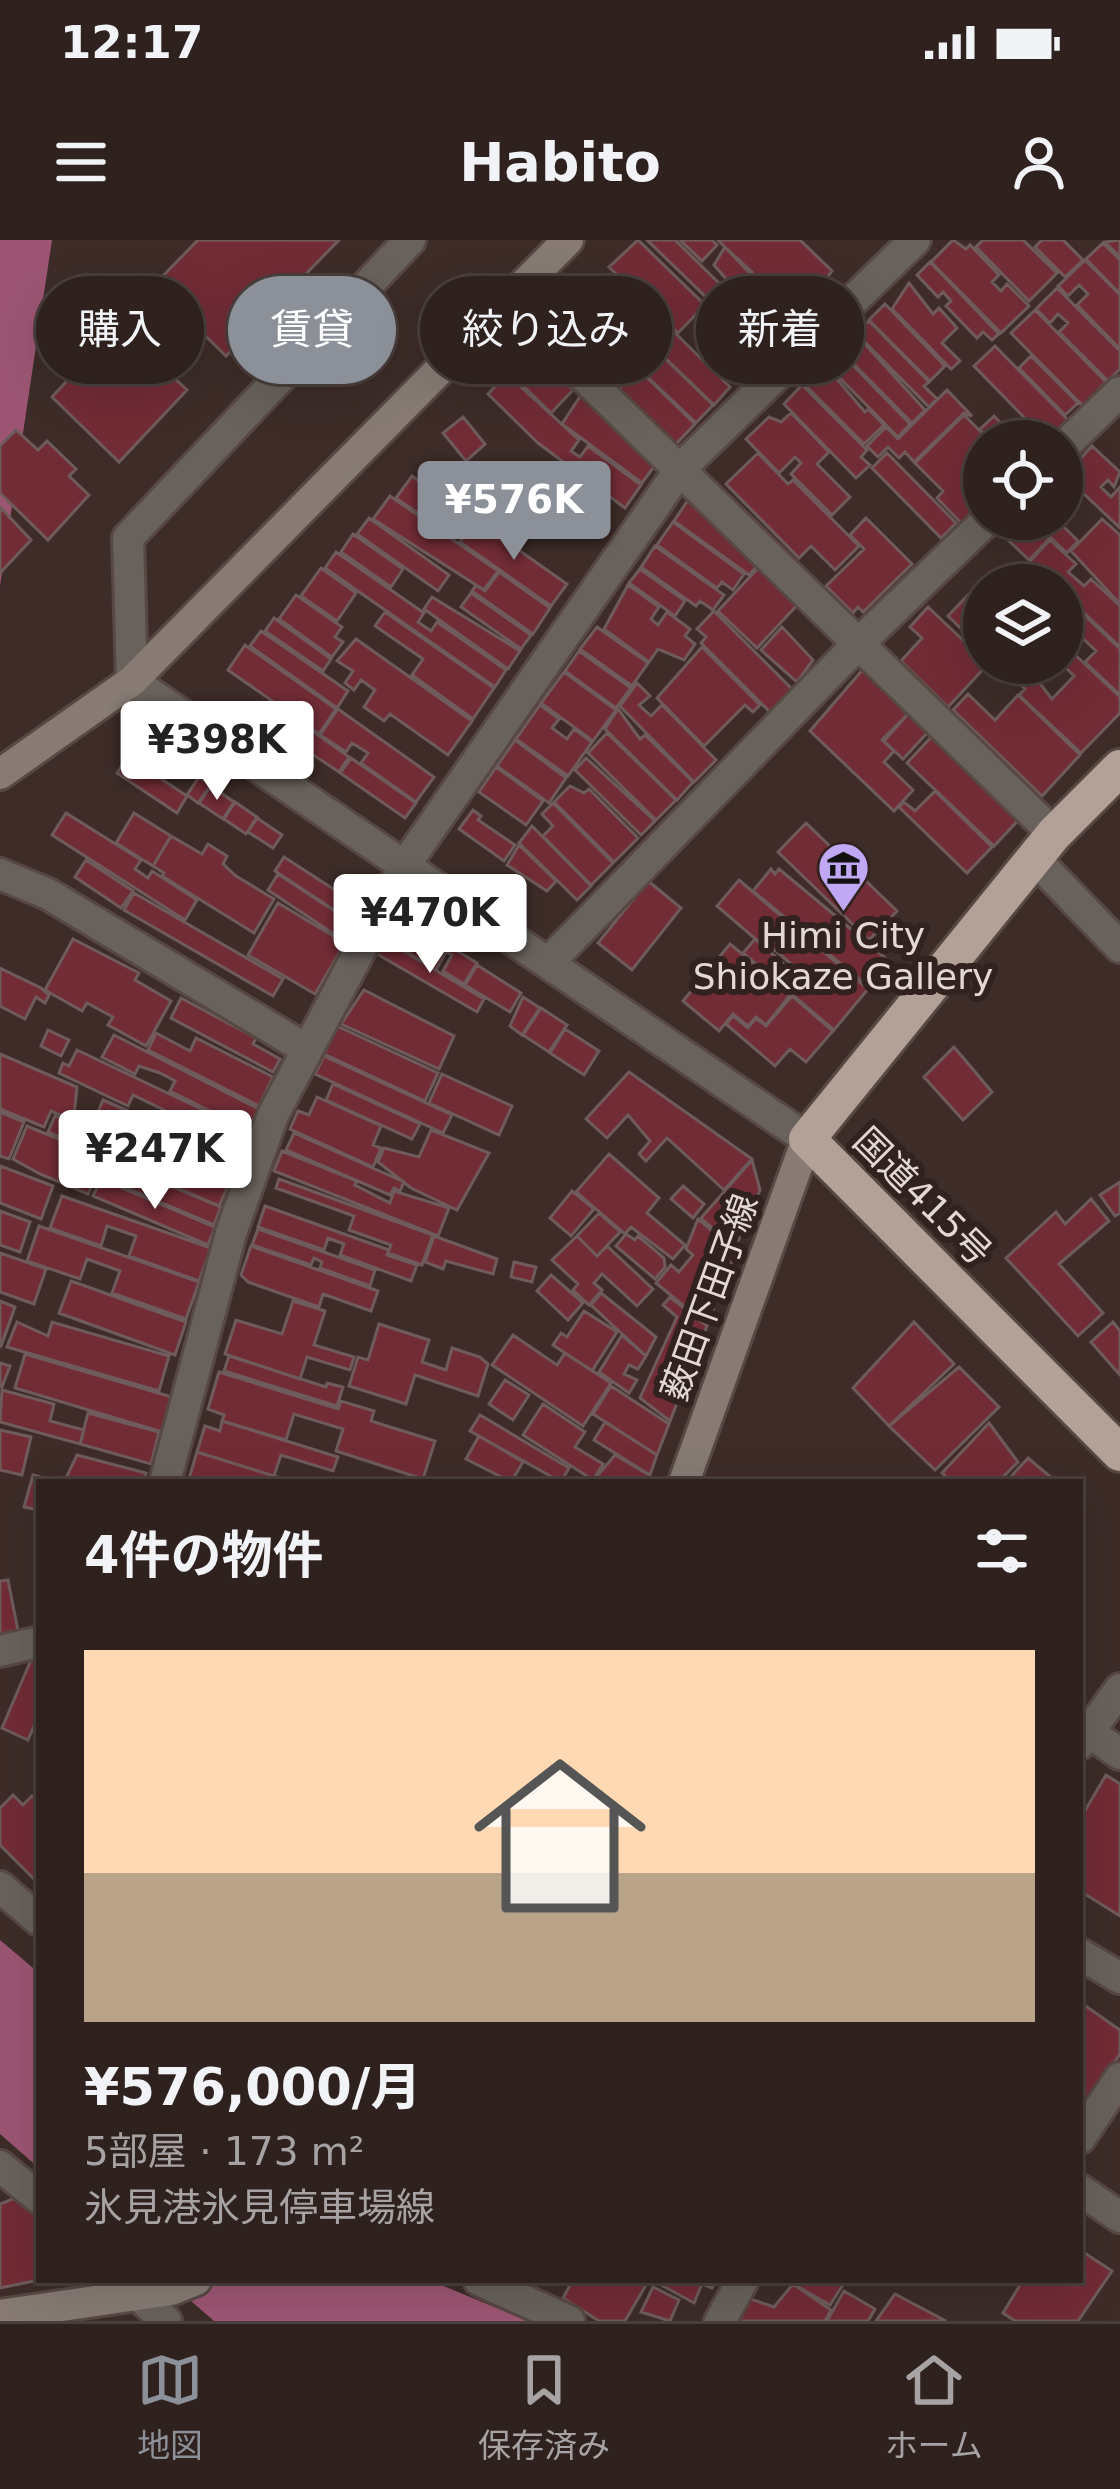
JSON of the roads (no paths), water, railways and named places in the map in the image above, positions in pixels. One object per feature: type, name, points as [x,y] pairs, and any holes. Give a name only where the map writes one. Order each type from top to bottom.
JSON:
[{"type":"highway","name":"国道415号","points":[[1120,768],[1045,846],[807,1139],[1120,1453]]},
{"type":"main road","points":[[532,276],[568,240]]},
{"type":"main road","points":[[0,774],[132,681],[425,384]]},
{"type":"main road","name":"薮田下田子線","points":[[685,1479],[807,1139]]},
{"type":"main road","points":[[0,2315],[129,2287],[178,2297]]},
{"type":"street","points":[[410,240],[128,538],[132,681],[807,1139]]},
{"type":"street","points":[[166,1479],[230,1233],[273,1115],[406,865],[681,468],[915,240]]},
{"type":"street","points":[[592,384],[858,644],[1045,846],[1120,946]]},
{"type":"street","points":[[1083,428],[1120,392]]},
{"type":"street","points":[[549,962],[858,644],[966,540]]},
{"type":"street","points":[[0,874],[48,894],[306,1049]]},
{"type":"street","points":[[0,1651],[36,1643]]},
{"type":"street","points":[[1120,1689],[1084,1738],[1120,1754]]},
{"type":"street","points":[[0,1887],[36,1917]]},
{"type":"street","points":[[1083,1956],[1120,1978]]},
{"type":"street","points":[[1083,2134],[1120,2078]]},
{"type":"street","points":[[0,2166],[36,2196]]},
{"type":"street","points":[[1083,2193],[1120,2217]]},
{"type":"street","points":[[485,2283],[569,2321]]},
{"type":"street","points":[[720,2321],[741,2283]]},
{"type":"place","name":"Himi City Shiokaze Gallery","points":[[843,913]]}]
